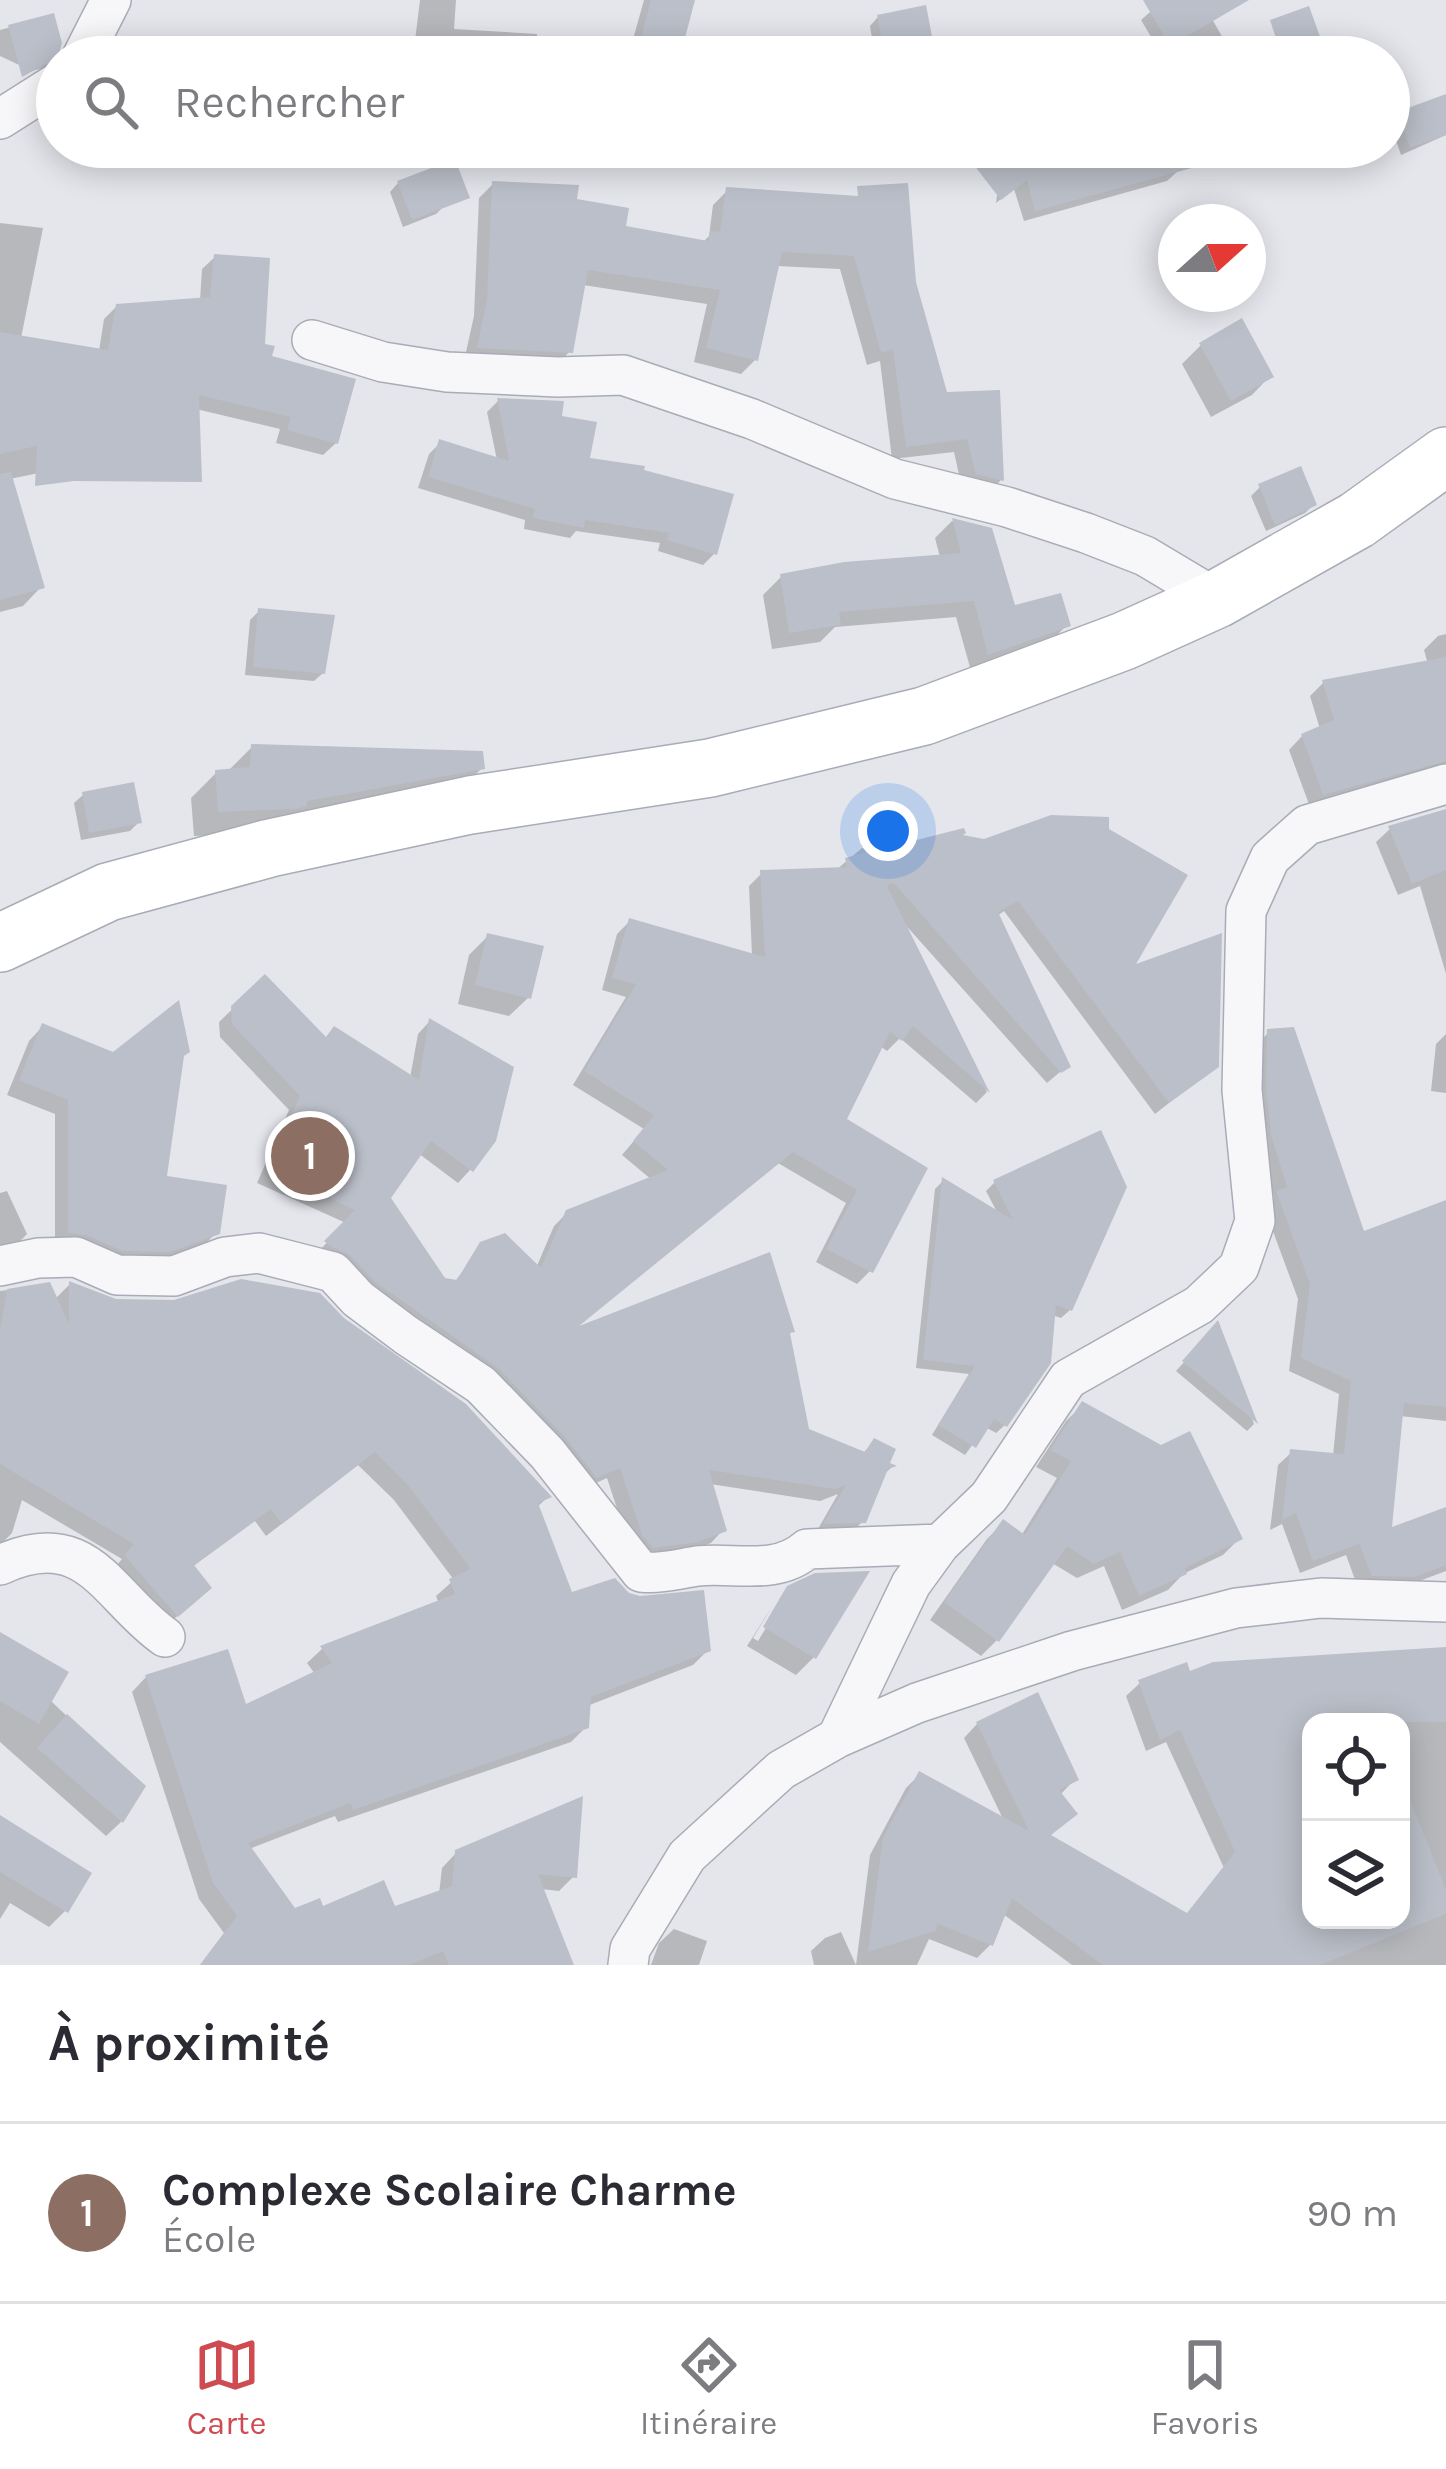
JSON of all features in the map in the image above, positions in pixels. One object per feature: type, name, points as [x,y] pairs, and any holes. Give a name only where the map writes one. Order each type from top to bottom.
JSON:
[{"type":"street","points":[[93,36],[111,0]]},
{"type":"street","points":[[0,119],[36,96]]},
{"type":"street","points":[[312,340],[383,362],[446,372],[622,375],[752,419],[895,479],[1086,532],[1145,556],[1216,599]]},
{"type":"street","points":[[0,943],[108,892],[270,848],[470,805],[710,768],[925,716],[1124,641],[1216,599],[1357,520],[1446,456]]},
{"type":"street","points":[[837,1738],[911,1584],[940,1544],[989,1497],[1068,1379],[1199,1305],[1239,1267],[1255,1222],[1242,1090],[1246,911],[1270,858],[1307,825],[1446,784]]},
{"type":"street","points":[[0,1266],[76,1257],[117,1275],[174,1276],[225,1257],[260,1253],[333,1272],[358,1299],[481,1385],[547,1453],[640,1572],[703,1565],[752,1568],[795,1560],[807,1549],[940,1544]]},
{"type":"street","points":[[0,1565],[19,1556],[55,1552],[88,1566],[165,1637]]},
{"type":"street","points":[[628,1965],[631,1949],[687,1856],[782,1770],[837,1738],[917,1703],[1072,1651],[1236,1608],[1321,1598],[1446,1602]]},
{"type":"building","points":[[651,0],[695,0],[686,36],[642,36]]},
{"type":"building","points":[[1143,0],[1249,0],[1187,36],[1164,36]]},
{"type":"building","points":[[926,5],[932,36],[881,36],[877,15]]},
{"type":"building","points":[[1309,6],[1320,36],[1275,36],[1270,20]]},
{"type":"building","points":[[54,13],[60,36],[36,36],[36,69],[22,77],[8,25]]},
{"type":"building","points":[[1446,94],[1446,135],[1410,148],[1410,107]]},
{"type":"building","points":[[431,168],[458,168],[470,198],[412,220],[397,181]]},
{"type":"building","points":[[976,168],[1192,168],[1035,211],[1027,180],[1001,200]]},
{"type":"building","points":[[492,181],[579,185],[577,199],[629,208],[626,226],[708,241],[710,231],[720,232],[726,187],[858,196],[857,186],[908,183],[916,282],[947,392],[1000,390],[1004,481],[976,474],[967,439],[906,447],[893,349],[881,353],[854,256],[782,252],[758,361],[706,348],[720,290],[588,270],[573,353],[477,348],[487,299]]},
{"type":"building","points":[[214,254],[270,258],[265,344],[275,346],[272,356],[356,379],[338,444],[287,430],[291,417],[199,395],[202,482],[74,481],[35,486],[37,446],[0,454],[0,332],[108,350],[116,304],[210,297]]},
{"type":"building","points":[[1242,318],[1274,377],[1231,401],[1199,343]]},
{"type":"building","points":[[497,398],[564,401],[562,416],[597,422],[590,458],[645,466],[644,470],[734,494],[717,555],[667,540],[669,533],[585,520],[584,528],[533,518],[535,509],[428,477],[439,439],[509,461]]},
{"type":"building","points":[[1301,466],[1317,505],[1275,525],[1258,484]]},
{"type":"building","points":[[11,472],[45,588],[0,600],[0,474]]},
{"type":"building","points":[[952,518],[992,528],[1015,605],[1061,593],[1071,626],[988,655],[974,601],[839,612],[841,625],[789,633],[780,574],[844,562],[961,553]]},
{"type":"building","points":[[258,608],[335,615],[325,674],[253,667]]},
{"type":"building","points":[[1446,657],[1446,761],[1323,795],[1301,734],[1334,720],[1322,680]]},
{"type":"building","points":[[251,744],[483,751],[485,769],[307,801],[307,806],[296,809],[218,812],[215,770],[250,767]]},
{"type":"building","points":[[134,782],[142,823],[89,833],[82,792]]},
{"type":"building","points":[[1446,809],[1446,870],[1412,884],[1388,826]]},
{"type":"building","points":[[1051,815],[1109,817],[1109,829],[1188,875],[1136,964],[1222,933],[1219,1067],[1169,1103],[1018,901],[998,912],[1071,1067],[1061,1073],[893,882],[887,886],[990,1093],[913,1026],[902,1041],[890,1032],[847,1119],[928,1168],[873,1273],[826,1249],[857,1190],[793,1152],[579,1326],[770,1252],[795,1332],[790,1333],[809,1429],[865,1452],[874,1438],[896,1449],[890,1463],[897,1466],[888,1469],[866,1523],[823,1524],[846,1485],[835,1489],[709,1470],[727,1531],[698,1542],[653,1548],[642,1535],[620,1468],[597,1478],[498,1368],[374,1281],[350,1255],[324,1241],[355,1210],[267,1170],[300,1096],[232,1024],[231,1006],[265,974],[326,1037],[334,1026],[419,1080],[429,1018],[514,1067],[496,1141],[473,1172],[431,1141],[391,1198],[445,1278],[457,1280],[480,1242],[505,1233],[541,1268],[566,1210],[668,1170],[633,1141],[654,1115],[584,1071],[636,984],[612,978],[629,918],[765,957],[760,870],[847,867],[845,858],[867,852],[861,845],[889,847],[964,828],[963,835],[984,839]]},
{"type":"building","points":[[487,933],[544,946],[531,999],[475,985]]},
{"type":"building","points":[[179,1000],[190,1052],[184,1056],[167,1176],[227,1185],[220,1234],[170,1252],[122,1251],[86,1235],[68,1233],[68,1100],[19,1080],[42,1023],[113,1052]]},
{"type":"building","points":[[1294,1027],[1364,1231],[1446,1200],[1446,1407],[1404,1403],[1392,1527],[1446,1507],[1446,1565],[1414,1577],[1372,1576],[1359,1544],[1313,1561],[1296,1513],[1282,1520],[1290,1449],[1344,1454],[1351,1381],[1301,1358],[1310,1284],[1276,1191],[1287,1187],[1271,1135],[1266,1089],[1267,1029]]},
{"type":"building","points":[[1101,1130],[1127,1187],[1072,1311],[1056,1305],[1051,1363],[1007,1427],[994,1419],[976,1448],[938,1425],[975,1366],[923,1360],[942,1177],[1013,1220],[993,1180]]},
{"type":"building","points":[[241,1279],[320,1293],[344,1318],[466,1404],[552,1497],[538,1503],[572,1592],[615,1578],[629,1593],[640,1596],[704,1590],[711,1651],[591,1697],[589,1728],[353,1810],[350,1803],[248,1843],[295,1908],[320,1898],[323,1906],[384,1880],[395,1906],[452,1886],[455,1850],[583,1796],[577,1878],[538,1874],[574,1965],[449,1965],[443,1951],[409,1965],[200,1965],[237,1916],[213,1883],[145,1675],[228,1649],[246,1704],[332,1663],[320,1646],[455,1594],[449,1579],[471,1569],[408,1485],[375,1452],[282,1524],[271,1509],[194,1565],[212,1588],[178,1617],[124,1555],[134,1544],[0,1464],[0,1331],[7,1289],[50,1282],[69,1324],[69,1281],[116,1299],[174,1300]]},
{"type":"building","points":[[1218,1320],[1258,1424],[1182,1361]]},
{"type":"building","points":[[1082,1401],[1161,1445],[1190,1431],[1243,1539],[1185,1568],[1187,1574],[1139,1596],[1120,1552],[1094,1564],[1067,1546],[999,1642],[944,1602],[1003,1519],[1025,1535],[1071,1461],[1050,1450]]},
{"type":"building","points":[[870,1571],[816,1659],[763,1627],[787,1586],[815,1573]]},
{"type":"building","points":[[0,1632],[69,1672],[39,1724],[0,1701]]},
{"type":"building","points":[[1446,1647],[1446,1722],[1410,1722],[1410,1713],[1302,1713],[1302,1929],[1409,1929],[1320,1965],[1103,1965],[1012,1898],[993,1946],[938,1924],[935,1931],[868,1952],[883,1838],[919,1771],[1029,1831],[976,1722],[1038,1692],[1079,1780],[1059,1790],[1078,1814],[1051,1835],[1187,1913],[1235,1852],[1180,1730],[1160,1740],[1138,1680],[1187,1662],[1190,1671],[1213,1662]]},
{"type":"building","points":[[67,1714],[146,1786],[123,1823],[37,1748]]},
{"type":"building","points":[[1410,1800],[1446,1890],[1446,1914],[1410,1929]]},
{"type":"building","points":[[0,1815],[92,1873],[68,1913],[0,1872]]},
{"type":"place","name":"Complexe Scolaire Charme","points":[[310,1156]]}]
